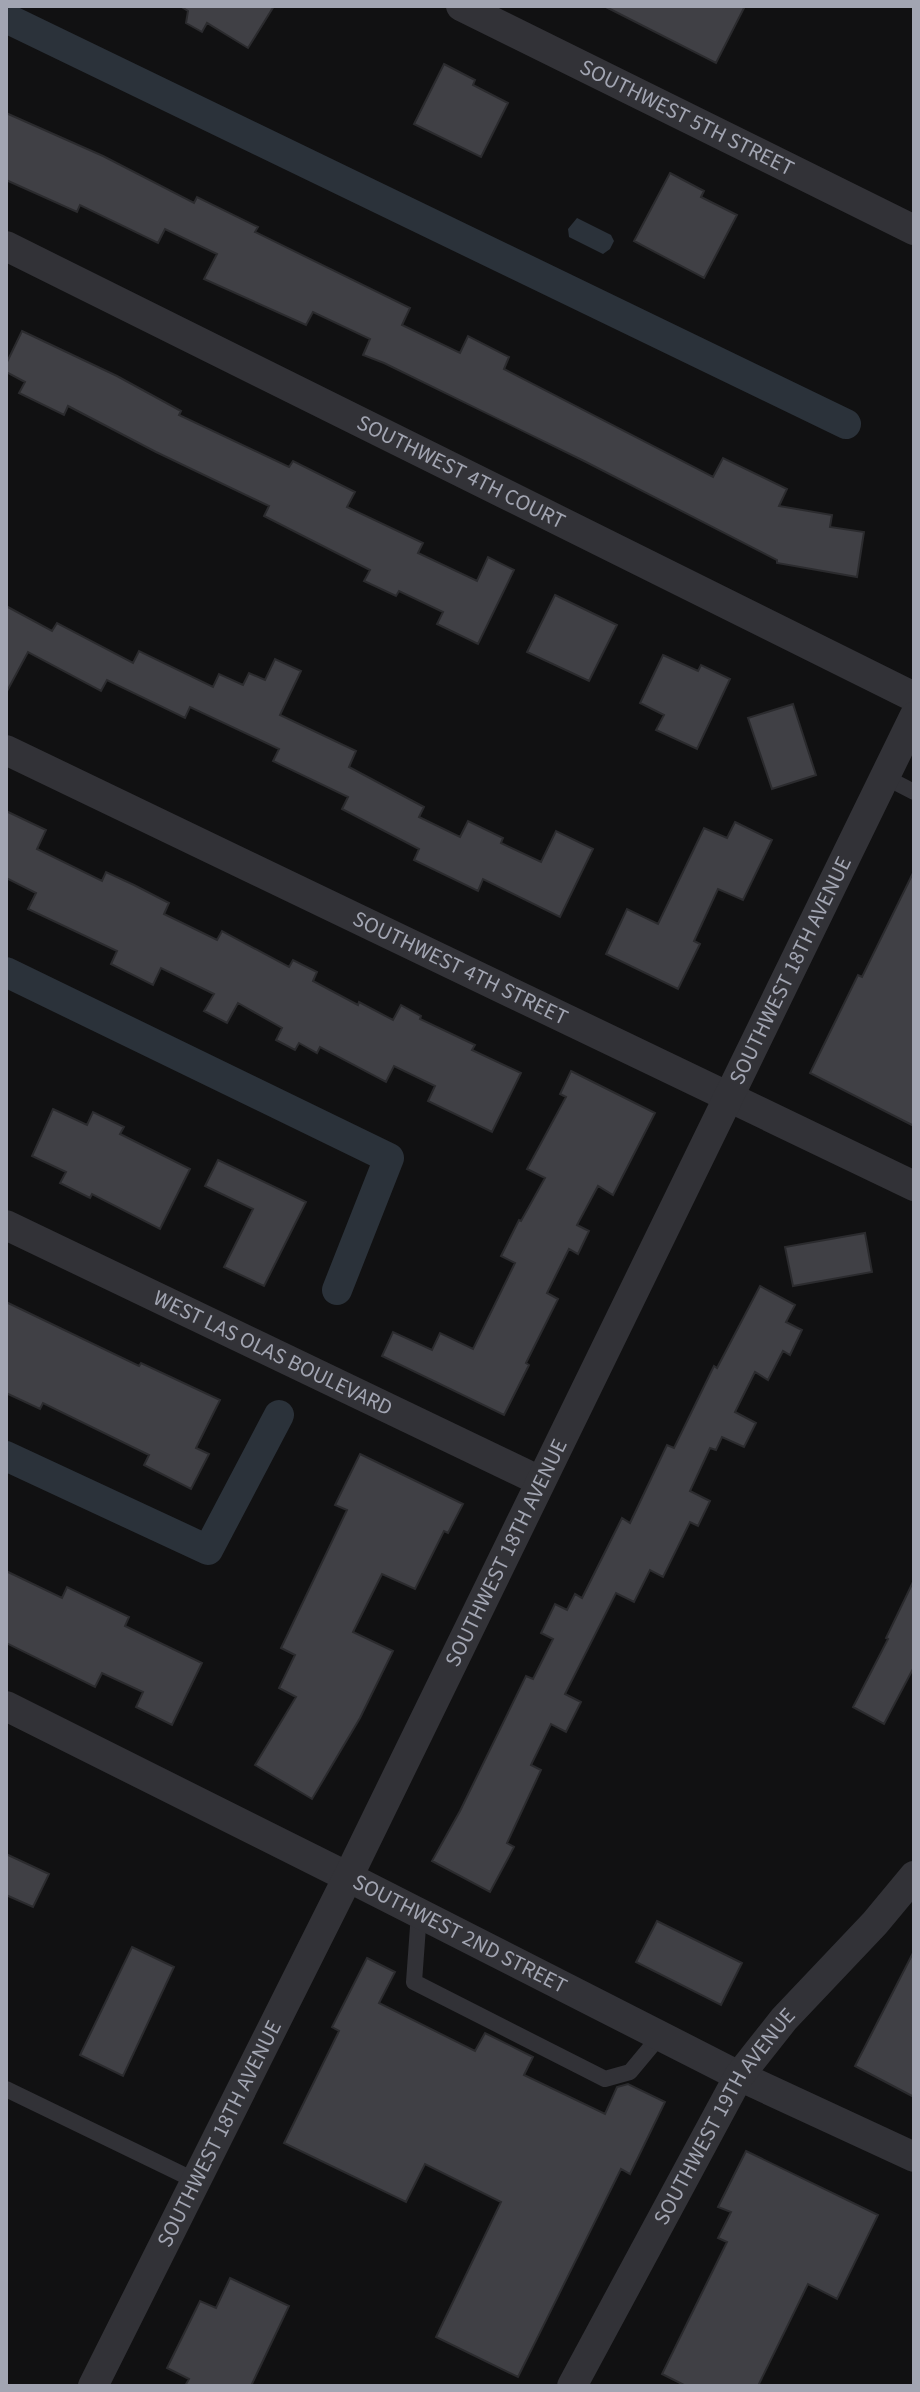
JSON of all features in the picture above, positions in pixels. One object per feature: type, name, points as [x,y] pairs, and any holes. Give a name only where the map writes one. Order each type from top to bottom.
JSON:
[{"type":"street","name":"SOUTHWEST 5TH STREET","points":[[461,6],[914,230]]},
{"type":"street","name":"SOUTHWEST 4TH COURT","points":[[6,246],[914,697]]},
{"type":"street","name":"SOUTHWEST 18TH AVENUE","points":[[93,2386],[348,1877],[914,717]]},
{"type":"street","name":"SOUTHWEST 4TH STREET","points":[[6,750],[914,1186]]},
{"type":"street","name":"WEST LAS OLAS BOULEVARD","points":[[6,1225],[540,1481]]},
{"type":"street","name":"SOUTHWEST 2ND STREET","points":[[6,1706],[739,2076],[914,2157]]},
{"type":"street","name":"SOUTHWEST 19TH AVENUE","points":[[572,2386],[739,2076],[784,2019],[875,1923],[914,1876]]},
{"type":"lane","points":[[885,777],[914,792]]},
{"type":"lane","points":[[419,1913],[414,1982],[605,2079],[630,2072],[660,2036]]},
{"type":"lane","points":[[6,2089],[196,2181]]},
{"type":"shaded area","points":[[577,218],[611,235],[614,241],[610,249],[603,254],[569,237],[568,229]]},
{"type":"building","points":[[180,6],[274,6],[248,48],[207,23],[202,32],[186,23],[188,11]]},
{"type":"building","points":[[604,6],[745,6],[716,63]]},
{"type":"building","points":[[444,64],[475,80],[473,85],[508,103],[481,157],[414,124]]},
{"type":"building","points":[[6,113],[103,156],[194,203],[197,197],[258,227],[255,232],[410,308],[402,325],[460,353],[468,336],[509,357],[504,369],[713,477],[723,458],[787,489],[779,506],[832,515],[830,527],[864,532],[857,577],[777,563],[777,560],[584,461],[363,355],[370,339],[313,312],[306,325],[204,279],[217,254],[165,229],[158,243],[80,205],[77,212],[6,180]]},
{"type":"building","points":[[670,173],[704,191],[701,197],[737,215],[704,278],[634,241]]},
{"type":"building","points":[[22,331],[117,376],[181,411],[179,415],[289,467],[293,461],[355,492],[347,507],[423,543],[418,553],[477,581],[488,557],[514,570],[478,644],[437,624],[443,612],[399,591],[396,596],[364,581],[370,570],[264,516],[269,506],[68,406],[64,415],[19,393],[25,382],[6,372],[6,364]]},
{"type":"building","points":[[555,595],[617,625],[589,681],[527,652]]},
{"type":"building","points":[[6,606],[52,631],[57,623],[133,663],[139,651],[213,687],[219,674],[243,685],[249,673],[265,680],[275,659],[301,671],[280,715],[356,751],[349,767],[424,807],[419,817],[460,837],[468,821],[503,838],[501,843],[541,862],[556,831],[593,849],[560,917],[483,879],[478,891],[414,860],[419,849],[342,809],[348,797],[273,761],[279,749],[190,707],[185,718],[107,680],[101,691],[28,652],[6,693]]},
{"type":"building","points":[[663,655],[698,671],[701,665],[730,679],[697,749],[656,730],[664,715],[640,703]]},
{"type":"building","points":[[793,704],[816,775],[772,789],[748,718]]},
{"type":"building","points":[[6,811],[46,830],[37,849],[102,881],[106,872],[134,885],[169,903],[164,914],[217,940],[222,931],[289,967],[293,960],[317,972],[313,981],[393,1020],[401,1005],[421,1016],[420,1019],[475,1045],[472,1050],[521,1073],[492,1132],[428,1101],[435,1086],[394,1066],[386,1082],[320,1047],[317,1053],[299,1043],[295,1050],[276,1040],[282,1028],[238,1003],[227,1023],[204,1011],[214,994],[161,968],[153,985],[111,964],[117,951],[28,909],[36,893],[6,878]]},
{"type":"building","points":[[735,822],[772,840],[743,900],[718,889],[694,941],[700,944],[678,989],[606,954],[627,909],[658,924],[704,828],[727,838]]},
{"type":"building","points":[[914,871],[914,1126],[810,1073]]},
{"type":"building","points":[[571,1071],[655,1113],[613,1195],[598,1186],[577,1225],[589,1231],[578,1254],[569,1249],[547,1293],[558,1299],[504,1415],[382,1356],[393,1332],[432,1350],[440,1333],[473,1349],[515,1263],[501,1256],[545,1178],[527,1169],[566,1097],[560,1094]]},
{"type":"building","points":[[53,1109],[87,1125],[93,1112],[124,1127],[120,1134],[190,1169],[160,1229],[92,1194],[90,1198],[60,1183],[66,1172],[32,1156]]},
{"type":"building","points":[[218,1160],[306,1202],[264,1286],[224,1267],[253,1209],[205,1186]]},
{"type":"building","points":[[865,1233],[872,1272],[793,1286],[785,1247]]},
{"type":"building","points":[[760,1286],[795,1305],[786,1322],[802,1330],[790,1355],[783,1351],[768,1380],[755,1372],[735,1412],[756,1423],[744,1447],[722,1437],[716,1450],[710,1448],[690,1491],[710,1501],[698,1526],[690,1522],[663,1577],[650,1570],[634,1602],[616,1593],[565,1694],[581,1702],[566,1732],[551,1724],[531,1765],[541,1770],[507,1843],[514,1847],[490,1892],[432,1861],[526,1676],[533,1679],[553,1639],[541,1633],[555,1604],[567,1610],[575,1594],[582,1598],[622,1518],[630,1523],[667,1445],[674,1448],[714,1366],[717,1368]]},
{"type":"building","points":[[6,1302],[139,1366],[141,1363],[220,1400],[196,1448],[209,1454],[191,1489],[144,1465],[149,1455],[43,1403],[40,1409],[6,1393]]},
{"type":"building","points":[[360,1454],[463,1504],[448,1533],[444,1531],[415,1589],[382,1574],[353,1632],[393,1651],[360,1718],[312,1799],[255,1765],[296,1697],[279,1688],[295,1655],[281,1648],[347,1510],[335,1505]]},
{"type":"building","points":[[6,1571],[62,1598],[67,1587],[129,1617],[125,1626],[202,1663],[172,1725],[136,1707],[143,1692],[102,1673],[95,1687],[6,1643]]},
{"type":"building","points":[[914,1580],[914,1667],[884,1724],[853,1707]]},
{"type":"building","points":[[6,1854],[49,1874],[33,1907],[6,1895]]},
{"type":"building","points":[[657,1921],[742,1963],[721,2005],[636,1962]]},
{"type":"building","points":[[132,1947],[174,1967],[123,2076],[80,2055]]},
{"type":"building","points":[[914,1951],[914,2097],[855,2066]]},
{"type":"building","points":[[367,1958],[395,1972],[379,2003],[475,2051],[485,2033],[533,2057],[524,2075],[605,2114],[617,2087],[628,2084],[665,2102],[630,2174],[621,2169],[518,2377],[436,2337],[501,2202],[425,2164],[406,2202],[284,2143],[339,2031],[332,2027]]},
{"type":"building","points":[[746,2151],[878,2215],[837,2299],[808,2284],[758,2386],[686,2386],[662,2374],[727,2242],[718,2238],[731,2212],[718,2207]]},
{"type":"building","points":[[230,2278],[289,2306],[251,2386],[185,2386],[189,2379],[167,2368],[200,2301],[216,2308]]},
{"type":"waterway","points":[[6,18],[846,424]]},
{"type":"waterway","points":[[6,972],[389,1158],[337,1290]]},
{"type":"waterway","points":[[6,1456],[208,1550],[279,1415]]}]
